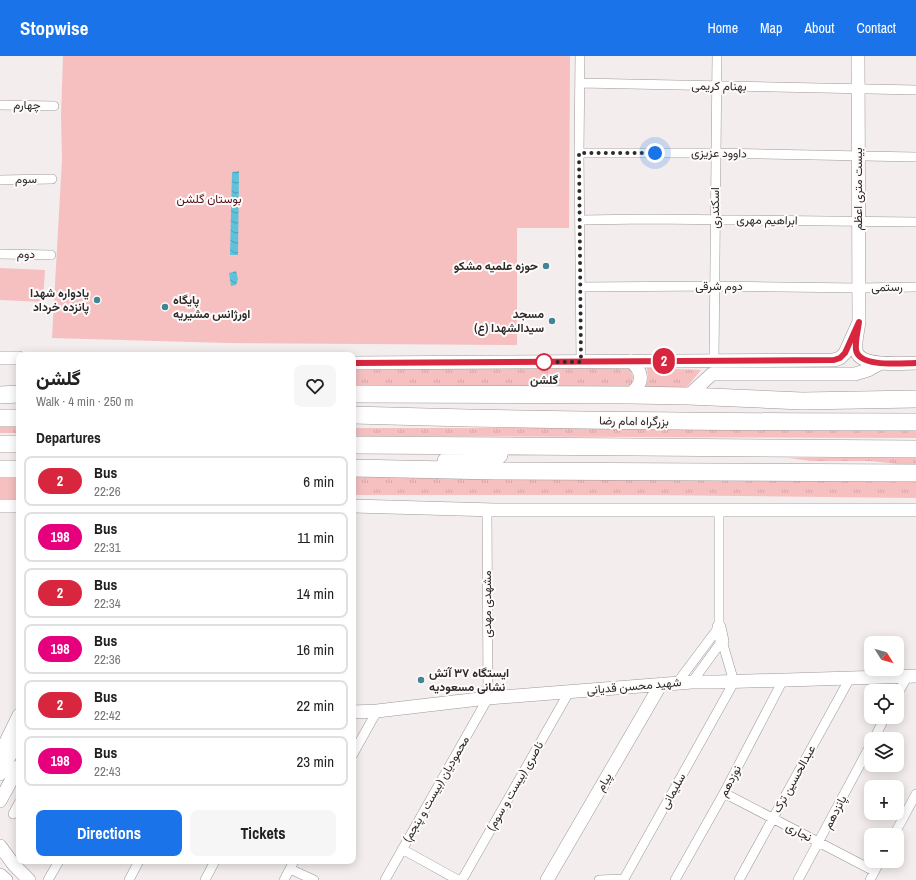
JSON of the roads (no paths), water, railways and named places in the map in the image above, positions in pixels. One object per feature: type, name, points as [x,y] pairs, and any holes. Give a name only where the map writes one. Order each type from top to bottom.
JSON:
[{"type":"highway","points":[[0,395],[16,394]]},
{"type":"highway","points":[[356,394],[629,395],[802,401],[916,399]]},
{"type":"highway","points":[[356,408],[443,418]]},
{"type":"highway","name":"بزرگراه امام رضا","points":[[356,415],[443,418],[714,422],[916,422]]},
{"type":"highway","points":[[0,418],[16,418]]},
{"type":"highway","points":[[0,444],[16,444]]},
{"type":"highway","points":[[356,445],[916,449]]},
{"type":"highway","points":[[386,468],[581,446]]},
{"type":"highway","points":[[747,448],[789,461],[813,464],[902,465],[916,472]]},
{"type":"highway","points":[[356,468],[504,471],[916,472]]},
{"type":"highway","points":[[0,469],[16,469]]},
{"type":"main road","name":"بیست متری اعظم","points":[[858,56],[859,322],[856,350],[862,358],[879,364]]},
{"type":"main road","points":[[356,363],[834,360],[840,358],[845,353],[859,322]]},
{"type":"main road","points":[[0,358],[16,358]]},
{"type":"main road","points":[[629,395],[637,390],[640,379],[640,373],[637,367],[630,361]]},
{"type":"main road","points":[[688,396],[712,374],[856,374],[879,364],[916,363]]},
{"type":"main road","points":[[0,506],[16,506]]},
{"type":"main road","points":[[356,506],[486,510],[916,510]]},
{"type":"main road","points":[[719,627],[722,641]]},
{"type":"main road","name":"شهید محسن قدیانی","points":[[356,712],[377,711],[488,698],[692,682],[912,677]]},
{"type":"main road","name":"پیام","points":[[547,880],[661,684]]},
{"type":"main road","points":[[0,754],[16,721]]},
{"type":"main road","points":[[0,774],[16,745]]},
{"type":"main road","points":[[0,801],[16,772]]},
{"type":"main road","points":[[0,846],[14,865],[29,880]]},
{"type":"main road","points":[[0,875],[6,880]]},
{"type":"street","points":[[580,56],[579,153],[581,362]]},
{"type":"street","name":"اسکندری","points":[[714,361],[714,220],[717,56]]},
{"type":"street","name":"بهنام کریمی","points":[[580,84],[916,90]]},
{"type":"street","name":"چهارم","points":[[0,105],[54,106]]},
{"type":"street","name":"داوود عزیزی","points":[[579,153],[715,153],[916,157]]},
{"type":"street","name":"سوم","points":[[0,180],[52,179]]},
{"type":"street","name":"ابراهیم مهری","points":[[580,220],[916,222]]},
{"type":"street","name":"دوم","points":[[0,254],[51,255]]},
{"type":"street","name":"دوم شرقی","points":[[580,287],[714,286],[859,288]]},
{"type":"street","name":"رستمی","points":[[859,288],[916,287]]},
{"type":"street","name":"مشهدی مهدی","points":[[486,510],[488,698]]},
{"type":"street","points":[[677,683],[719,627],[719,510]]},
{"type":"street","points":[[692,682],[722,641]]},
{"type":"street","points":[[722,641],[734,682]]},
{"type":"street","points":[[904,687],[912,677]]},
{"type":"street","name":"عبدالحسین ترک","points":[[739,880],[850,678]]},
{"type":"street","name":"نوزدهم","points":[[675,880],[724,793],[783,680]]},
{"type":"street","name":"سلیمانی","points":[[599,880],[624,879],[734,682]]},
{"type":"street","name":"ناصری (بیست و سوم)","points":[[462,880],[569,692]]},
{"type":"street","name":"محمودیان (بیست و پنجم)","points":[[385,880],[488,698]]},
{"type":"street","points":[[356,749],[377,711]]},
{"type":"street","name":"پانزدهم","points":[[798,880],[864,757]]},
{"type":"street","name":"نجاری","points":[[724,793],[874,871]]},
{"type":"street","points":[[898,828],[916,794]]},
{"type":"street","points":[[13,814],[16,808]]},
{"type":"street","points":[[402,849],[458,880]]},
{"type":"street","points":[[48,880],[58,864]]},
{"type":"street","points":[[129,880],[138,864]]},
{"type":"street","points":[[205,880],[213,864]]},
{"type":"street","points":[[284,880],[292,865],[314,880]]},
{"type":"street","points":[[870,880],[876,868]]},
{"type":"water","points":[[239,171],[238,255],[230,255],[232,172]]},
{"type":"water","points":[[236,271],[238,279],[236,285],[231,286],[229,273]]},
{"type":"place","name":"حوزه علمیه مشکو","points":[[546,266]]},
{"type":"place","name":"یادواره شهدا پانزده خرداد","points":[[97,300]]},
{"type":"place","name":"پایگاه اورژانس مشیریه","points":[[165,307]]},
{"type":"place","name":"مسجد سیدالشهدا (ع)","points":[[552,321]]},
{"type":"place","name":"گلشن","points":[[544,362]]},
{"type":"place","name":"ایستگاه ۳۷ آتش نشانی مسعودیه","points":[[421,680]]},
{"type":"park label","name":"بوستان گلشن","points":[[209,199]]}]
